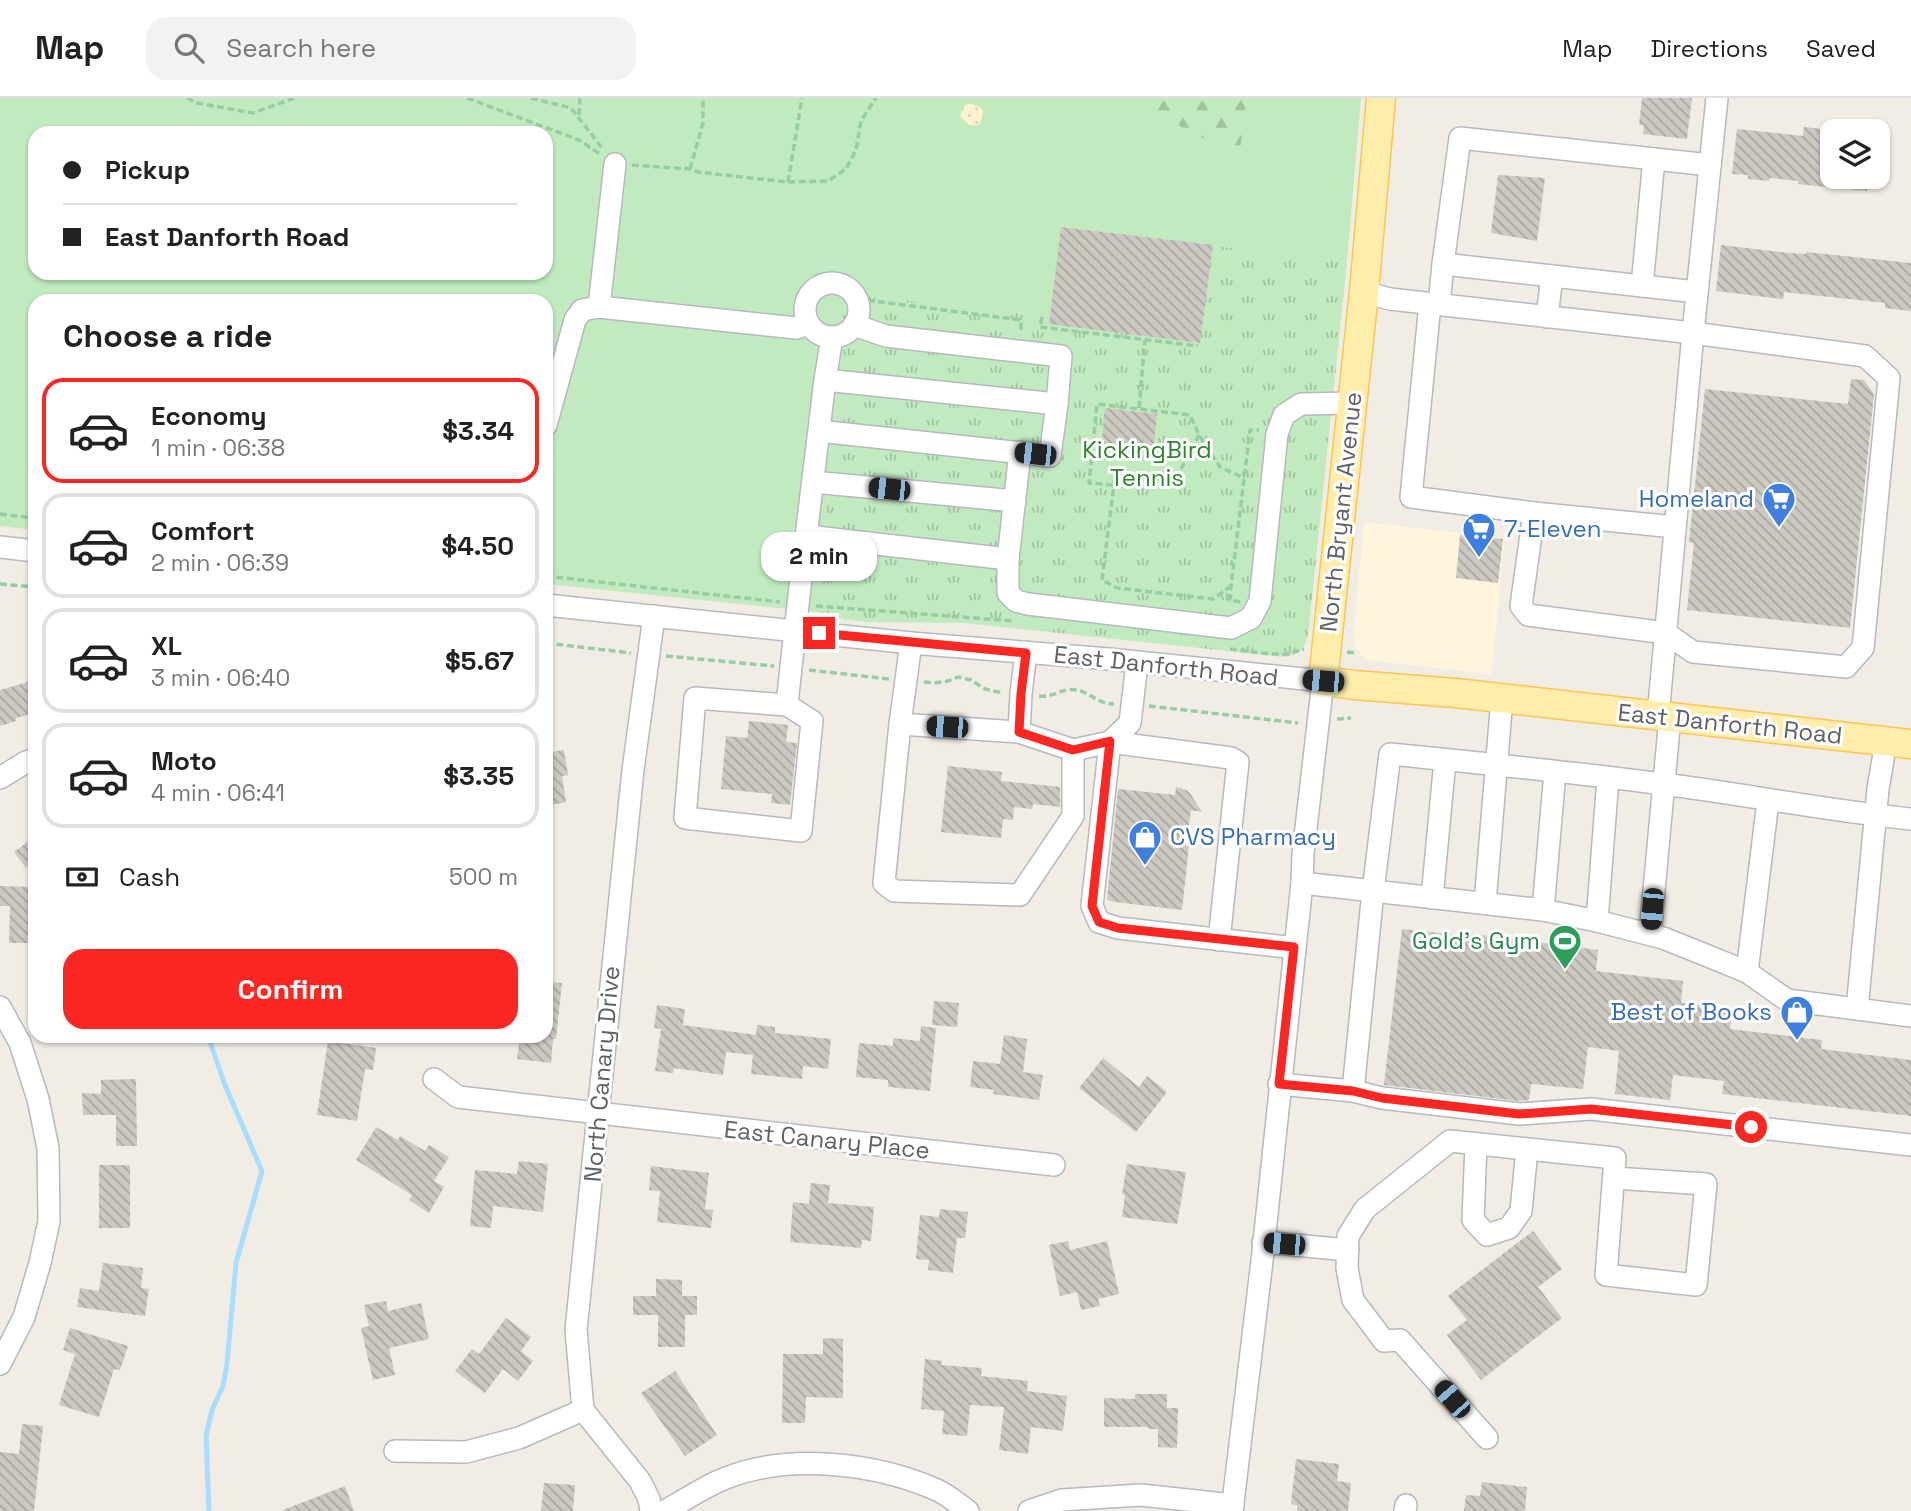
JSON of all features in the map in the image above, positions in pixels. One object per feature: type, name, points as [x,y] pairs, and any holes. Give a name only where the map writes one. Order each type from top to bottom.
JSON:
[{"type":"main road","name":"North Bryant Avenue","points":[[1323,681],[1364,292],[1381,98]]},
{"type":"main road","name":"East Danforth Road","points":[[1323,681],[1502,698],[1898,743]]},
{"type":"street","points":[[1650,934],[1664,784],[1666,633],[1717,98]]},
{"type":"street","points":[[1675,527],[1534,513],[1411,496],[1434,304],[1443,264],[1460,138],[1710,165]]},
{"type":"street","points":[[1642,286],[1654,159]]},
{"type":"street","points":[[599,306],[615,164]]},
{"type":"street","points":[[1443,264],[1697,292]]},
{"type":"street","points":[[1547,317],[1552,276]]},
{"type":"street","points":[[837,283],[845,286],[857,299],[859,308],[855,325],[849,331],[832,337],[814,331],[808,324],[804,307],[812,290],[820,285],[837,283]]},
{"type":"street","points":[[1364,292],[1390,299],[1693,333],[1865,356],[1889,378],[1863,648],[1846,667],[1693,652],[1666,633],[1528,615],[1521,606],[1534,513]]},
{"type":"street","points":[[553,400],[575,320],[582,310],[599,306],[796,328],[808,324]]},
{"type":"street","points":[[819,431],[1050,456],[1061,356],[886,336],[855,325]]},
{"type":"street","points":[[787,705],[832,337]]},
{"type":"street","points":[[825,380],[1057,404]]},
{"type":"street","points":[[1020,452],[1008,559],[1008,593],[1016,601],[1231,628],[1251,618],[1277,434],[1284,415],[1301,404],[1352,403]]},
{"type":"street","points":[[813,482],[1015,501]]},
{"type":"street","points":[[807,536],[1008,559]]},
{"type":"street","points":[[0,547],[28,550]]},
{"type":"street","name":"East Danforth Road","points":[[553,606],[911,643],[1323,681]]},
{"type":"street","name":"North Canary Drive","points":[[583,1410],[576,1330],[633,769],[654,617]]},
{"type":"street","points":[[911,643],[884,883],[894,891],[1020,895],[1073,816],[1073,750]]},
{"type":"street","points":[[1019,732],[1026,653]]},
{"type":"street","points":[[1137,663],[1130,723],[1110,741],[1092,906],[1099,922],[1118,928],[1294,947]]},
{"type":"street","name":"North Bryant Avenue","points":[[1232,1508],[1323,681]]},
{"type":"street","points":[[695,698],[787,705],[812,721],[801,831],[685,818],[695,698]]},
{"type":"street","points":[[1485,903],[1502,698]]},
{"type":"street","points":[[900,724],[1019,732],[1073,750],[1110,741],[1231,758],[1238,762],[1219,940]]},
{"type":"street","points":[[1857,1009],[1878,789],[1898,743]]},
{"type":"street","points":[[1353,1091],[1390,754],[1664,784],[1911,819]]},
{"type":"street","points":[[1432,898],[1445,760]]},
{"type":"street","points":[[0,778],[28,761]]},
{"type":"street","points":[[1543,910],[1555,772]]},
{"type":"street","points":[[1597,921],[1608,778]]},
{"type":"street","points":[[1747,972],[1768,800]]},
{"type":"street","points":[[1302,883],[1543,910],[1597,921],[1650,934],[1747,972],[1787,1000],[1911,1016]]},
{"type":"street","points":[[0,1007],[20,1043],[38,1099],[48,1147],[49,1221],[24,1317],[0,1364]]},
{"type":"street","name":"East Canary Place","points":[[434,1079],[458,1097],[1054,1165]]},
{"type":"street","points":[[1279,1084],[1353,1091],[1382,1098],[1519,1114],[1591,1109],[1911,1145]]},
{"type":"street","points":[[1487,1438],[1400,1340],[1384,1340],[1353,1300],[1347,1268],[1348,1236],[1365,1209],[1450,1141],[1615,1158],[1606,1275],[1696,1285],[1706,1184],[1614,1178]]},
{"type":"street","points":[[1476,1144],[1472,1220],[1487,1235],[1509,1228],[1521,1211],[1527,1149]]},
{"type":"street","points":[[1263,1242],[1348,1250]]},
{"type":"street","points":[[395,1451],[466,1452],[519,1438],[583,1410],[640,1481],[649,1499],[651,1511]]},
{"type":"street","points":[[665,1511],[727,1478],[769,1467],[804,1464],[845,1466],[892,1475],[938,1491],[968,1511]]},
{"type":"street","points":[[1030,1511],[1062,1500],[1141,1495],[1232,1508]]},
{"type":"path","points":[[187,98],[197,103],[253,113],[294,98]]},
{"type":"path","points":[[467,98],[542,126]]},
{"type":"path","points":[[531,98],[571,108],[615,164]]},
{"type":"path","points":[[579,117],[580,98]]},
{"type":"path","points":[[690,169],[703,122],[703,98]]},
{"type":"path","points":[[788,182],[802,98]]},
{"type":"path","points":[[553,130],[579,140],[615,164],[690,169],[788,182],[828,181],[846,169],[856,150],[860,121],[876,98]]},
{"type":"path","points":[[857,299],[1021,320],[1020,335]]},
{"type":"path","points":[[1042,317],[1040,327],[1198,346]]},
{"type":"path","points":[[1139,408],[1148,339]]},
{"type":"path","points":[[1113,485],[1089,483],[1097,404],[1190,415],[1199,435],[1220,467],[1244,478]]},
{"type":"path","points":[[1253,602],[1230,600],[1250,429],[1263,428]]},
{"type":"path","points":[[1199,435],[1174,482],[1115,476],[1102,580],[1117,588],[1213,599],[1231,586]]},
{"type":"path","points":[[0,514],[28,517]]},
{"type":"path","points":[[553,577],[799,604],[1023,622]]},
{"type":"path","points":[[0,584],[28,586]]},
{"type":"shaded area","points":[[1364,522],[1505,538],[1491,674],[1367,660],[1357,651],[1353,642]]},
{"type":"green space","points":[[0,98],[1361,98],[1347,262],[1061,227],[1050,316],[845,294],[818,612],[553,585],[553,294],[28,294],[28,529],[0,526]]},
{"type":"green space","points":[[1126,98],[1247,98],[1239,157]]},
{"type":"green space","name":"KickingBird Tennis","points":[[1061,227],[1347,262],[1308,636],[1297,653],[1284,657],[964,623],[866,622],[827,617],[818,612],[845,294],[1050,316]]},
{"type":"sand","points":[[969,104],[982,110],[979,125],[969,125],[960,116],[964,106]]},
{"type":"building","points":[[1642,98],[1692,98],[1687,139],[1643,134],[1644,125],[1639,125]]},
{"type":"building","points":[[1804,127],[1820,129],[1820,186],[1770,178],[1769,181],[1748,179],[1748,175],[1732,174],[1737,129],[1803,136]]},
{"type":"building","points":[[1498,175],[1545,178],[1537,241],[1491,233]]},
{"type":"building","points":[[1061,227],[1213,245],[1200,343],[1049,324]]},
{"type":"building","points":[[1721,245],[1911,263],[1911,311],[1885,308],[1885,303],[1784,292],[1783,299],[1716,291]]},
{"type":"building","points":[[1851,379],[1864,380],[1874,394],[1850,628],[1687,610],[1694,543],[1689,542],[1705,389],[1848,404]]},
{"type":"building","points":[[1105,408],[1157,414],[1153,454],[1101,448]]},
{"type":"building","name":"7-Eleven","points":[[1460,535],[1503,539],[1498,583],[1456,578]]},
{"type":"building","points":[[28,682],[28,715],[0,726],[0,690]]},
{"type":"building","points":[[749,721],[788,725],[786,742],[797,743],[790,805],[771,803],[772,794],[721,789],[726,736],[747,738]]},
{"type":"building","points":[[564,750],[568,775],[562,776],[566,802],[553,805],[553,752]]},
{"type":"building","points":[[948,766],[1002,772],[1001,781],[1060,787],[1060,807],[1033,804],[1032,809],[1014,807],[1013,820],[1003,819],[1001,838],[941,832]]},
{"type":"building","name":"CVS Pharmacy","points":[[1176,787],[1190,793],[1202,812],[1191,810],[1182,910],[1107,900],[1118,789],[1175,795]]},
{"type":"building","points":[[28,841],[28,866],[26,868],[14,852]]},
{"type":"building","points":[[0,886],[28,887],[28,943],[9,943],[10,906],[0,906]]},
{"type":"building","points":[[1402,929],[1467,936],[1467,933],[1598,950],[1596,971],[1683,981],[1681,1003],[1732,1009],[1730,1029],[1822,1040],[1821,1049],[1911,1060],[1911,1116],[1722,1094],[1724,1081],[1673,1075],[1670,1100],[1615,1094],[1619,1051],[1588,1047],[1583,1089],[1531,1084],[1529,1100],[1384,1085]]},
{"type":"building","points":[[553,982],[562,983],[556,1039],[553,1039]]},
{"type":"building","points":[[934,1001],[959,1003],[957,1027],[932,1025]]},
{"type":"building","points":[[657,1005],[685,1009],[683,1025],[756,1035],[757,1025],[775,1027],[775,1033],[831,1039],[828,1069],[803,1066],[802,1079],[751,1074],[753,1055],[726,1052],[723,1075],[674,1068],[673,1073],[655,1071],[661,1029],[654,1028]]},
{"type":"building","points":[[921,1026],[936,1028],[930,1091],[888,1087],[888,1080],[856,1077],[859,1043],[893,1046],[893,1038],[920,1041]]},
{"type":"building","points":[[1004,1035],[1027,1039],[1023,1072],[1043,1075],[1039,1100],[993,1094],[994,1090],[970,1087],[973,1061],[1000,1064]]},
{"type":"building","points":[[328,1043],[376,1048],[373,1070],[365,1069],[357,1121],[317,1115]]},
{"type":"building","points":[[519,1043],[553,1043],[551,1063],[517,1059]]},
{"type":"building","points":[[1103,1058],[1139,1087],[1147,1076],[1167,1092],[1136,1132],[1079,1088]]},
{"type":"building","points":[[136,1079],[137,1146],[116,1146],[116,1115],[83,1115],[82,1093],[101,1094],[101,1080]]},
{"type":"building","points":[[376,1127],[398,1140],[400,1136],[425,1151],[429,1145],[449,1157],[434,1181],[444,1187],[429,1213],[409,1200],[412,1195],[356,1160]]},
{"type":"building","points":[[519,1161],[548,1164],[543,1212],[493,1206],[491,1228],[470,1226],[475,1170],[517,1174]]},
{"type":"building","points":[[1127,1164],[1186,1172],[1177,1224],[1122,1217],[1125,1195],[1122,1194]]},
{"type":"building","points":[[99,1165],[130,1165],[130,1228],[99,1228]]},
{"type":"building","points":[[651,1166],[709,1173],[705,1209],[713,1210],[711,1228],[657,1222],[660,1191],[649,1190]]},
{"type":"building","points":[[811,1183],[830,1185],[828,1203],[874,1207],[871,1241],[862,1240],[861,1248],[790,1242],[793,1202],[809,1204]]},
{"type":"building","points":[[940,1209],[968,1212],[965,1238],[957,1238],[953,1273],[928,1270],[929,1260],[916,1259],[920,1215],[939,1217]]},
{"type":"building","points":[[1533,1231],[1562,1269],[1538,1287],[1562,1318],[1481,1380],[1447,1335],[1467,1320],[1448,1296]]},
{"type":"building","points":[[1068,1241],[1070,1250],[1107,1241],[1119,1294],[1098,1299],[1100,1306],[1081,1310],[1077,1292],[1060,1296],[1049,1245]]},
{"type":"building","points":[[103,1263],[143,1268],[141,1288],[149,1289],[145,1316],[77,1307],[80,1288],[99,1291]]},
{"type":"building","points":[[656,1279],[682,1280],[682,1296],[697,1296],[697,1315],[685,1315],[685,1347],[658,1347],[658,1315],[633,1315],[633,1296],[656,1296]]},
{"type":"building","points":[[386,1301],[388,1311],[421,1303],[429,1339],[389,1348],[395,1375],[373,1380],[361,1328],[369,1326],[364,1305]]},
{"type":"building","points":[[506,1318],[531,1337],[521,1351],[533,1361],[518,1381],[503,1369],[485,1393],[455,1371],[472,1349],[479,1354]]},
{"type":"building","points":[[70,1328],[128,1346],[120,1370],[114,1369],[99,1417],[59,1405],[75,1354],[63,1350]]},
{"type":"building","points":[[823,1338],[843,1339],[843,1398],[806,1397],[805,1423],[782,1423],[783,1354],[823,1354]]},
{"type":"building","points":[[925,1359],[942,1361],[941,1365],[982,1368],[981,1376],[1028,1381],[1027,1391],[1067,1396],[1063,1431],[1031,1427],[1028,1454],[999,1450],[1004,1407],[970,1405],[967,1436],[942,1434],[944,1411],[921,1409]]},
{"type":"building","points":[[675,1371],[717,1435],[685,1456],[641,1393]]},
{"type":"building","points":[[1135,1394],[1167,1394],[1167,1408],[1178,1408],[1177,1448],[1158,1447],[1158,1429],[1104,1427],[1104,1398],[1135,1399]]},
{"type":"building","points":[[22,1424],[43,1426],[34,1511],[0,1511],[0,1452],[19,1454]]},
{"type":"building","points":[[1296,1459],[1339,1464],[1337,1481],[1351,1483],[1348,1511],[1297,1511],[1297,1505],[1291,1504]]},
{"type":"building","points":[[1482,1482],[1527,1487],[1525,1511],[1464,1511],[1466,1495],[1480,1496]]},
{"type":"building","points":[[544,1483],[575,1485],[573,1511],[541,1511]]},
{"type":"building","points":[[345,1486],[354,1511],[283,1510]]},
{"type":"waterway","points":[[209,1511],[206,1436],[212,1410],[223,1386],[227,1364],[236,1263],[262,1171],[225,1085],[210,1043]]},
{"type":"place","name":"Homeland","points":[[1779,529]]},
{"type":"place","name":"7-Eleven","points":[[1479,559]]},
{"type":"place","name":"CVS Pharmacy","points":[[1145,867]]},
{"type":"place","name":"Gold's Gym","points":[[1565,971]]},
{"type":"place","name":"Best of Books","points":[[1797,1042]]},
{"type":"route","points":[[819,633],[1026,653],[1019,732],[1073,750],[1110,741],[1092,906],[1099,922],[1118,928],[1294,947],[1279,1084],[1353,1091],[1382,1098],[1519,1114],[1591,1109],[1751,1127]]}]
